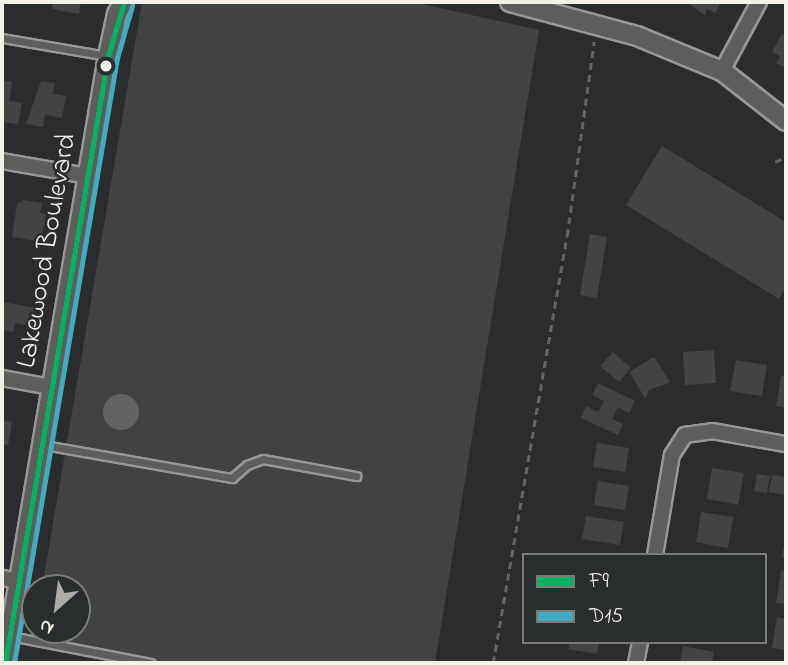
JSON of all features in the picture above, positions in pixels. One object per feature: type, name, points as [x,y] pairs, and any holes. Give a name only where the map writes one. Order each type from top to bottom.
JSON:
[{"type":"street","points":[[510,2],[637,36],[722,71],[786,121]]},
{"type":"street","points":[[722,71],[759,2]]},
{"type":"street","name":"Lakewood Boulevard","points":[[5,663],[10,636],[10,580],[42,444],[118,6]]},
{"type":"street","points":[[2,161],[88,176]]},
{"type":"street","points":[[2,378],[51,387]]},
{"type":"street","points":[[655,553],[671,455],[685,435],[712,431],[786,444]]},
{"type":"street","points":[[636,663],[640,644]]},
{"type":"lane","points":[[2,38],[108,56]]},
{"type":"lane","points":[[42,444],[232,478],[247,465],[263,459],[356,476]]},
{"type":"lane","points":[[10,636],[150,663]]},
{"type":"path","points":[[493,663],[596,46],[582,29],[582,22]]},
{"type":"path","points":[[775,162],[786,157]]},
{"type":"shaded area","points":[[142,2],[413,2],[539,30],[435,663],[121,663],[32,644],[91,644],[91,574],[44,574]]},
{"type":"shaded area","points":[[121,394],[134,399],[139,412],[134,425],[121,430],[108,425],[103,412],[108,399]]},
{"type":"building","points":[[53,2],[81,2],[79,14],[52,9]]},
{"type":"building","points":[[686,2],[721,2],[715,13],[707,9],[705,15]]},
{"type":"building","points":[[782,34],[786,36],[786,68],[776,63],[780,56],[772,52]]},
{"type":"building","points":[[2,80],[12,82],[9,101],[22,103],[18,124],[2,122]]},
{"type":"building","points":[[41,81],[55,83],[53,94],[66,96],[62,118],[45,115],[43,127],[26,124]]},
{"type":"building","points":[[662,146],[786,222],[786,287],[779,299],[626,205]]},
{"type":"building","points":[[23,200],[42,203],[40,213],[46,214],[41,242],[12,237],[17,204]]},
{"type":"building","points":[[590,234],[607,237],[597,298],[580,295]]},
{"type":"building","points":[[2,302],[37,308],[34,326],[15,323],[13,332],[2,330]]},
{"type":"building","points":[[714,350],[716,383],[685,385],[683,352]]},
{"type":"building","points":[[613,352],[631,368],[619,382],[600,366]]},
{"type":"building","points":[[654,357],[670,382],[649,390],[645,398],[629,372]]},
{"type":"building","points":[[736,360],[767,365],[762,396],[730,391]]},
{"type":"building","points":[[781,376],[786,377],[785,408],[776,406]]},
{"type":"building","points":[[598,383],[635,401],[629,413],[618,407],[612,419],[623,424],[618,435],[581,418],[586,406],[598,412],[604,401],[592,395]]},
{"type":"building","points":[[2,420],[12,422],[8,445],[2,444]]},
{"type":"building","points":[[597,443],[629,448],[625,472],[593,467]]},
{"type":"building","points":[[712,468],[744,473],[738,505],[707,499]]},
{"type":"building","points":[[757,474],[770,476],[767,493],[754,491]]},
{"type":"building","points":[[772,475],[786,477],[786,495],[769,492]]},
{"type":"building","points":[[598,481],[629,486],[625,510],[594,505]]},
{"type":"building","points":[[322,501],[437,520],[414,663],[225,663],[255,502],[320,513]]},
{"type":"building","points":[[701,512],[733,517],[728,548],[696,542]]},
{"type":"building","points":[[586,516],[624,522],[620,545],[582,539]]},
{"type":"building","points":[[786,539],[786,558],[782,557]]},
{"type":"building","points":[[781,571],[786,572],[786,604],[776,603]]},
{"type":"building","points":[[777,617],[786,619],[786,650],[772,648]]},
{"type":"building","points":[[569,644],[599,644],[597,654],[568,649]]},
{"type":"building","points":[[683,646],[714,652],[712,663],[680,663]]},
{"type":"transit line","name":"F9","points":[[5,663],[108,56],[124,2]]},
{"type":"transit line","name":"D15","points":[[14,663],[117,58],[132,6]]}]
